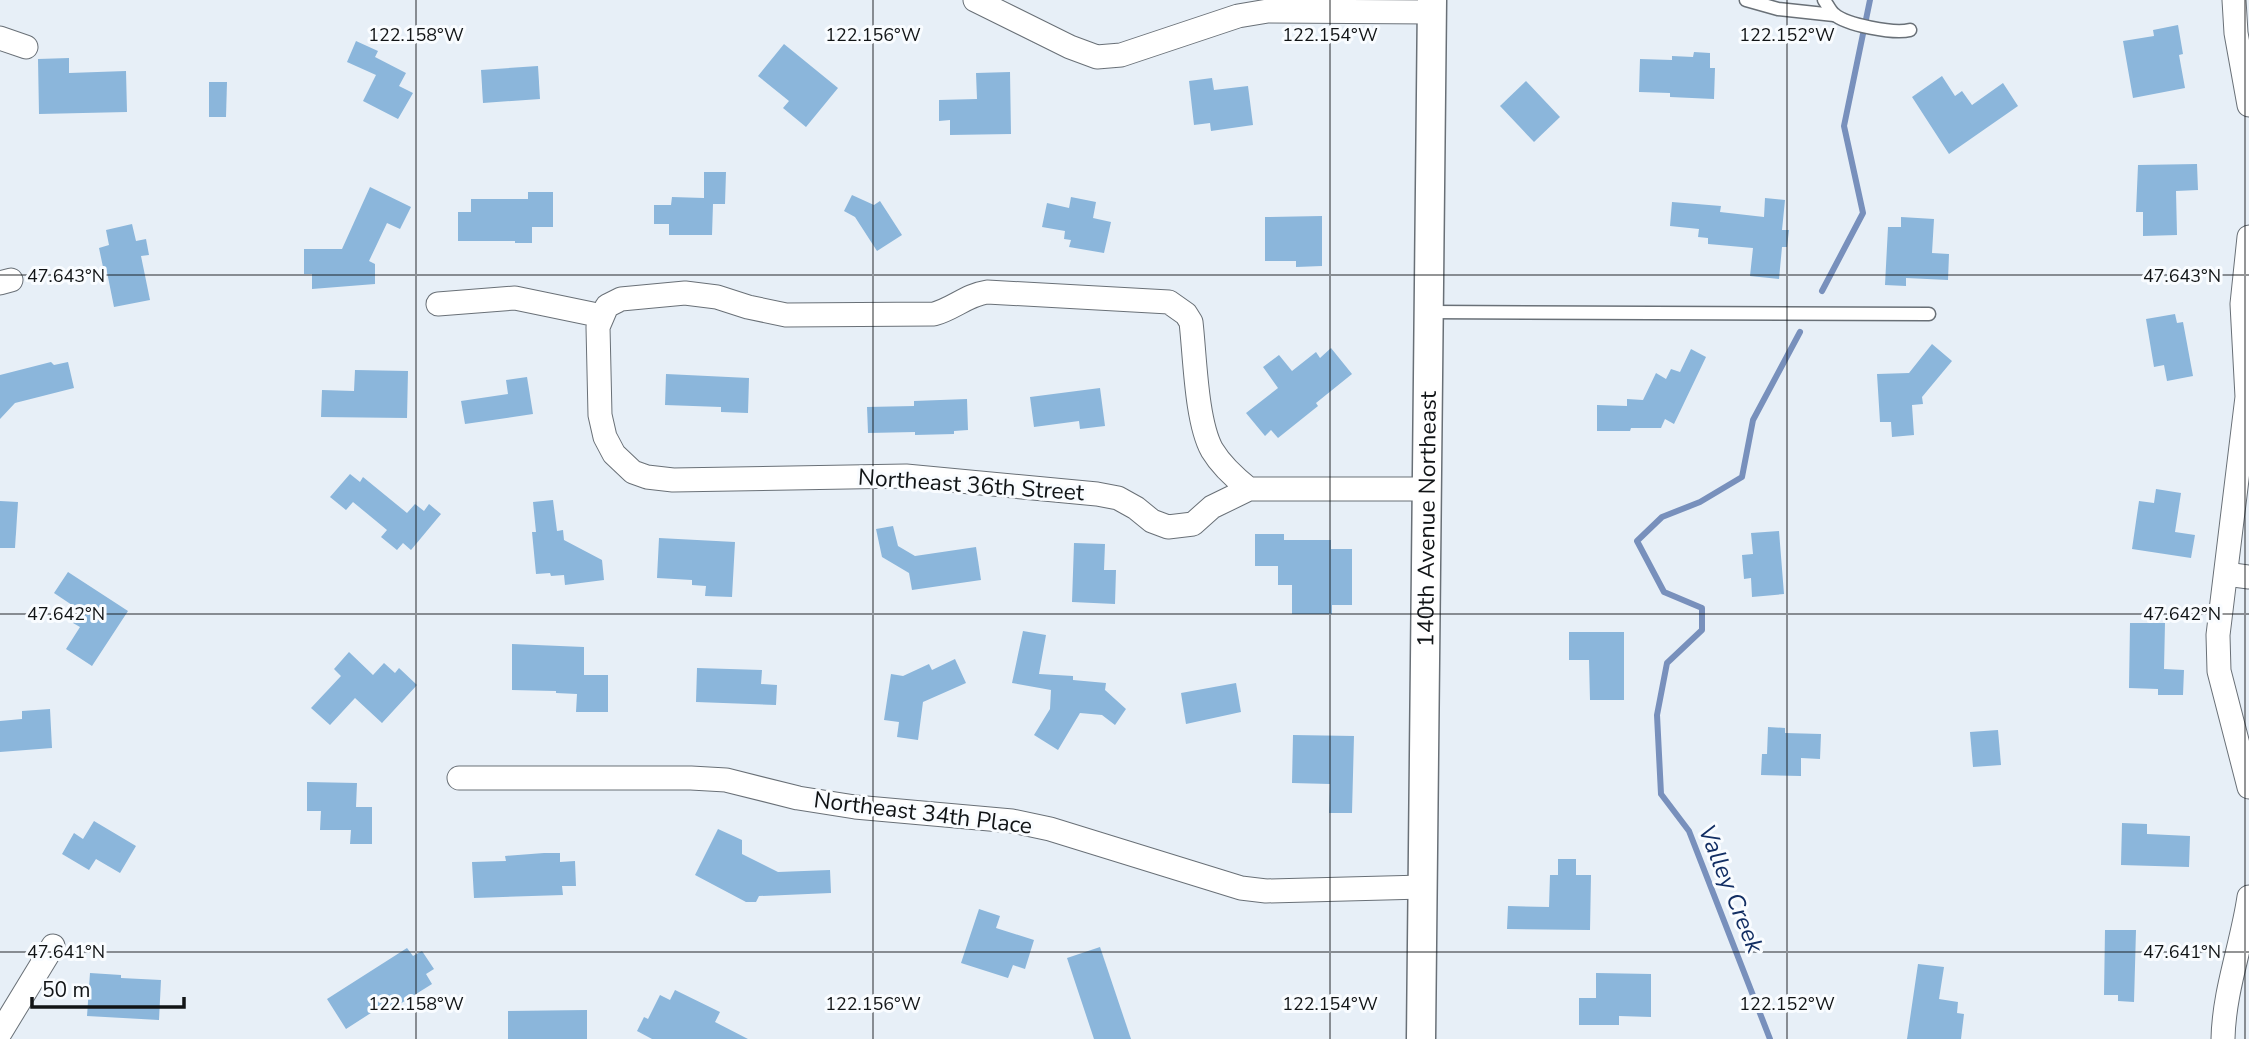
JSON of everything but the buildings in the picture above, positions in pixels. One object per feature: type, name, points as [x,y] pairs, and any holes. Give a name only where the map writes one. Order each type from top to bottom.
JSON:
[{"type":"street","points":[[975,0],[1070,47],[1097,57],[1122,55],[1238,16],[1268,11],[1432,6]]},
{"type":"street","points":[[2234,0],[2236,33],[2249,105]]},
{"type":"street","name":"140th Avenue Northeast","points":[[1421,1039],[1432,6]]},
{"type":"street","points":[[0,38],[26,47]]},
{"type":"street","points":[[2248,250],[2242,304],[2247,397],[2237,576],[2218,635],[2219,671],[2249,787]]},
{"type":"street","points":[[438,304],[515,298],[604,311],[621,299],[685,293],[717,297],[786,315],[934,314],[944,312],[968,297],[987,292],[1169,302],[1178,307],[1191,322],[1200,403],[1211,448],[1234,477],[1249,489]]},
{"type":"street","name":"Northeast 36th Street","points":[[604,311],[598,327],[600,403],[605,437],[624,466],[647,477],[673,480],[906,476],[1097,494],[1118,498],[1152,521],[1168,527],[1193,524],[1212,507],[1249,489],[1427,489]]},
{"type":"street","name":"Northeast 34th Place","points":[[458,778],[726,780],[798,798],[855,807],[1012,821],[1050,829],[1241,888],[1266,891],[1423,887]]},
{"type":"street","points":[[2223,1039],[2224,1013],[2249,897]]},
{"type":"street","points":[[0,1033],[53,946]]},
{"type":"lane","points":[[1745,0],[1778,9],[1834,15],[1876,29],[1902,32],[1910,30]]},
{"type":"lane","points":[[1824,0],[1834,15]]},
{"type":"lane","points":[[1429,312],[1929,314]]},
{"type":"waterway","name":"Valley Creek","points":[[1822,291],[1863,213],[1844,126],[1870,0]]},
{"type":"waterway","name":"Valley Creek","points":[[1770,1039],[1689,831],[1661,794],[1657,715],[1667,663],[1702,630],[1702,608],[1664,592],[1637,541],[1662,517],[1700,502],[1742,477],[1753,420],[1800,332]]}]
